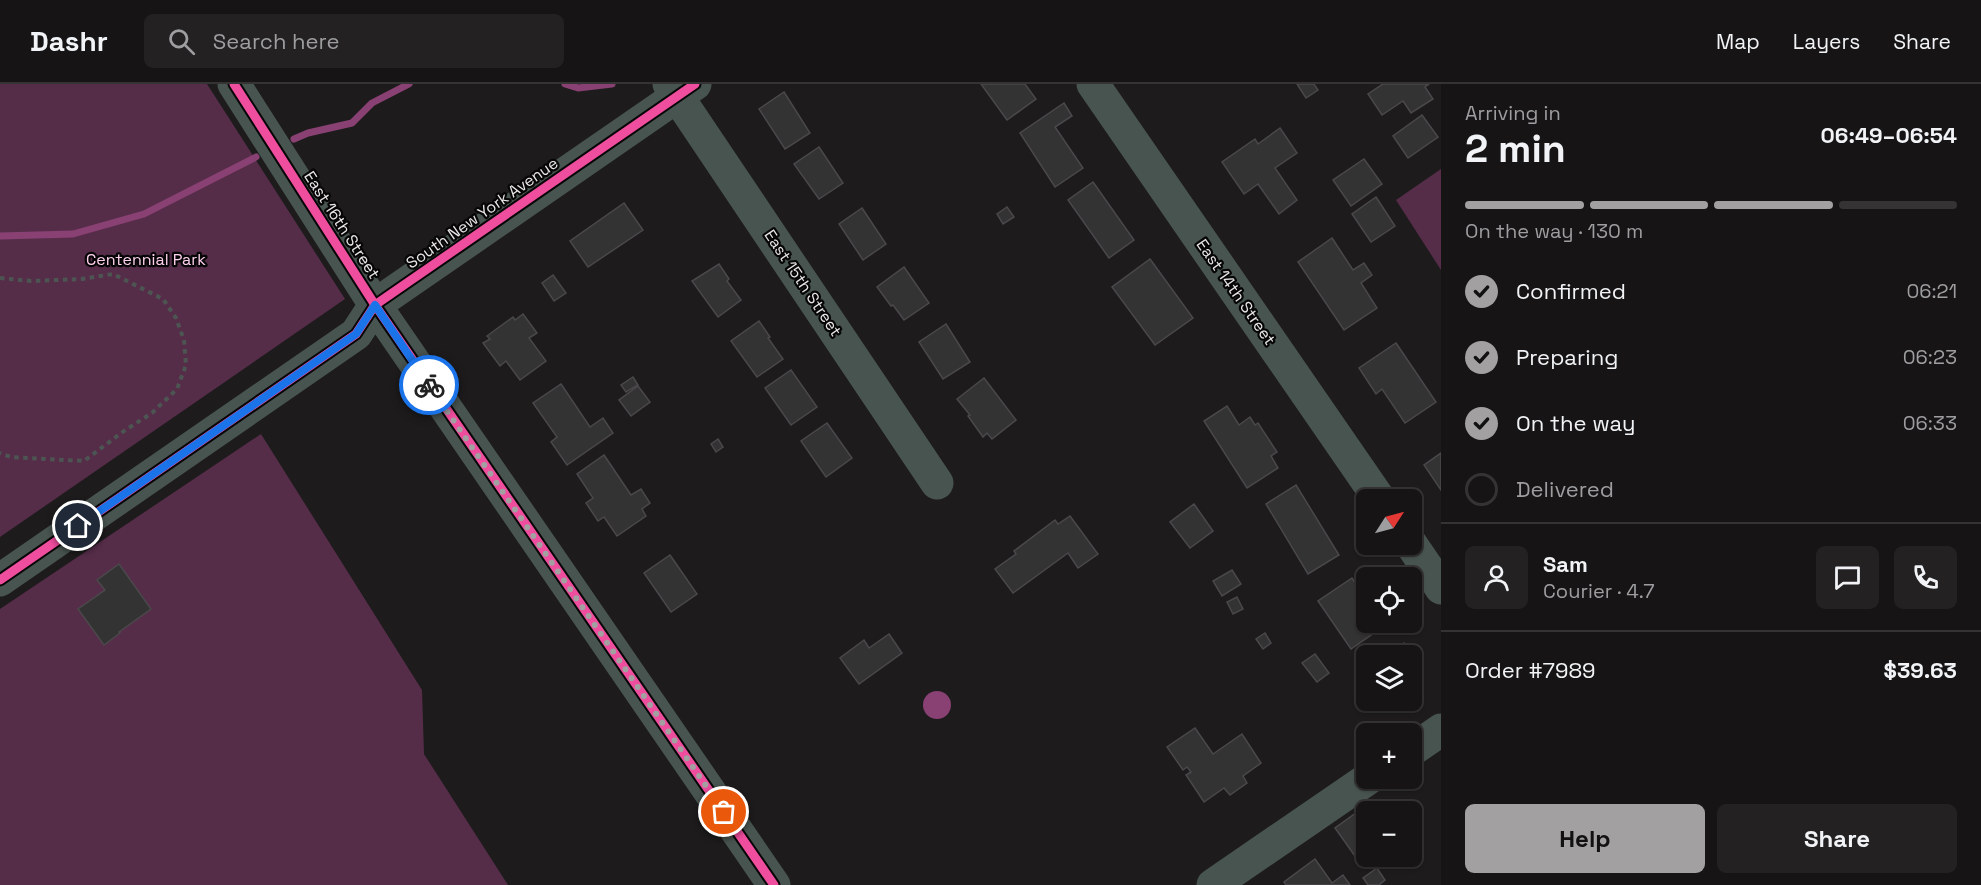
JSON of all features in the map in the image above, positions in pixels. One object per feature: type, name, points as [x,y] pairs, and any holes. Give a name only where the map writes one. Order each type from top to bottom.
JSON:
[{"type":"street","name":"East 16th Street","points":[[234,84],[375,305],[774,885]]},
{"type":"street","name":"East 14th Street","points":[[1093,84],[1372,489]]},
{"type":"street","name":"South New York Avenue","points":[[0,580],[356,334],[375,305],[680,88]]},
{"type":"street","name":"East 15th Street","points":[[680,88],[937,483]]},
{"type":"street","points":[[1418,555],[1441,588]]},
{"type":"street","points":[[1422,743],[1441,730]]},
{"type":"street","points":[[1213,885],[1356,787]]},
{"type":"path","points":[[0,278],[31,282],[82,279],[113,274],[163,298],[176,318],[184,339],[186,365],[177,389],[152,413],[84,461],[10,457],[0,453]]},
{"type":"green space","name":"Centennial Park","points":[[0,84],[207,84],[345,299],[0,537]]},
{"type":"green space","points":[[1441,169],[1441,270],[1396,200]]},
{"type":"green space","points":[[261,434],[422,690],[424,754],[508,885],[0,885],[0,609]]},
{"type":"shaded area","points":[[937,691],[947,695],[951,705],[947,715],[937,719],[927,715],[923,705],[927,695]]},
{"type":"building","points":[[981,84],[1025,84],[1036,99],[1007,120]]},
{"type":"building","points":[[1297,84],[1314,84],[1318,90],[1306,98]]},
{"type":"building","points":[[1383,84],[1429,84],[1425,87],[1433,99],[1411,113],[1403,101],[1382,115],[1368,94]]},
{"type":"building","points":[[784,92],[810,133],[785,149],[759,109]]},
{"type":"building","points":[[1064,103],[1072,116],[1055,127],[1083,168],[1055,187],[1020,133]]},
{"type":"building","points":[[1422,115],[1438,137],[1408,158],[1393,136]]},
{"type":"building","points":[[1280,128],[1297,153],[1275,168],[1297,200],[1279,214],[1258,184],[1244,194],[1222,162],[1255,139],[1258,144]]},
{"type":"building","points":[[819,147],[843,183],[819,199],[794,164]]},
{"type":"building","points":[[1364,159],[1382,184],[1351,206],[1333,180]]},
{"type":"building","points":[[1093,182],[1134,240],[1109,258],[1068,200]]},
{"type":"building","points":[[1376,197],[1395,226],[1371,242],[1352,214]]},
{"type":"building","points":[[624,203],[643,230],[588,267],[570,241]]},
{"type":"building","points":[[1007,207],[1014,217],[1003,224],[997,214]]},
{"type":"building","points":[[862,208],[886,244],[863,260],[839,224]]},
{"type":"building","points":[[1332,238],[1353,270],[1364,263],[1372,275],[1361,283],[1377,308],[1344,330],[1298,262]]},
{"type":"building","points":[[1150,259],[1193,318],[1155,345],[1112,287]]},
{"type":"building","points":[[719,264],[729,279],[727,281],[741,300],[718,317],[692,281]]},
{"type":"building","points":[[904,267],[929,303],[904,320],[877,287]]},
{"type":"building","points":[[553,275],[566,293],[554,301],[542,283]]},
{"type":"building","points":[[523,314],[537,333],[529,338],[546,361],[520,380],[506,361],[500,366],[483,343],[490,339],[487,336],[513,317],[515,320]]},
{"type":"building","points":[[759,321],[783,359],[757,377],[731,341]]},
{"type":"building","points":[[946,324],[970,362],[943,379],[919,342]]},
{"type":"building","points":[[1396,343],[1436,402],[1405,423],[1382,389],[1376,394],[1359,368]]},
{"type":"building","points":[[791,370],[817,407],[791,425],[765,388]]},
{"type":"building","points":[[633,377],[638,385],[626,392],[621,385]]},
{"type":"building","points":[[984,378],[1016,420],[992,439],[987,433],[983,437],[957,399]]},
{"type":"building","points":[[561,384],[590,427],[603,418],[613,433],[567,465],[551,442],[557,437],[533,403]]},
{"type":"building","points":[[638,386],[650,402],[631,416],[619,400]]},
{"type":"building","points":[[1227,406],[1239,425],[1250,417],[1255,425],[1258,423],[1277,452],[1271,456],[1278,468],[1247,488],[1204,421]]},
{"type":"building","points":[[827,423],[852,458],[826,477],[801,441]]},
{"type":"building","points":[[718,439],[723,447],[716,452],[711,444]]},
{"type":"building","points":[[1441,453],[1441,490],[1424,465]]},
{"type":"building","points":[[604,455],[631,495],[641,489],[650,503],[642,509],[646,516],[617,536],[604,517],[598,521],[586,503],[593,498],[577,474]]},
{"type":"building","points":[[1296,485],[1339,555],[1308,574],[1266,504]]},
{"type":"building","points":[[1194,504],[1213,531],[1190,548],[1170,522]]},
{"type":"building","points":[[1070,516],[1098,554],[1078,568],[1068,553],[1013,593],[995,569],[1016,554],[1014,551],[1055,520],[1058,524]]},
{"type":"building","points":[[670,555],[697,594],[671,612],[644,573]]},
{"type":"building","points":[[119,564],[151,609],[104,645],[78,609],[105,590],[97,580]]},
{"type":"building","points":[[1232,570],[1241,584],[1222,596],[1213,581]]},
{"type":"building","points":[[1352,578],[1356,585],[1356,633],[1374,633],[1351,649],[1318,601]]},
{"type":"building","points":[[1237,597],[1243,609],[1233,614],[1227,602]]},
{"type":"building","points":[[1265,633],[1271,643],[1263,649],[1256,639]]},
{"type":"building","points":[[889,634],[902,653],[859,684],[840,658],[864,640],[869,648]]},
{"type":"building","points":[[1315,654],[1329,673],[1317,682],[1302,663]]},
{"type":"building","points":[[1195,728],[1213,754],[1242,734],[1261,763],[1243,776],[1247,783],[1230,795],[1224,788],[1204,802],[1186,775],[1191,772],[1187,767],[1183,770],[1167,747]]},
{"type":"building","points":[[1356,813],[1356,858],[1335,828]]},
{"type":"building","points":[[1315,859],[1332,883],[1343,875],[1350,885],[1286,885],[1284,882]]},
{"type":"building","points":[[1377,868],[1385,880],[1379,885],[1368,885],[1363,878]]},
{"type":"waterway","points":[[294,139],[308,133],[352,123],[372,103],[409,84]]},
{"type":"waterway","points":[[565,84],[578,88],[612,84]]},
{"type":"waterway","points":[[0,236],[73,234],[144,214],[256,157]]},
{"type":"cycle path","points":[[234,84],[375,305],[774,885]]},
{"type":"cycle path","points":[[0,580],[356,334],[375,305],[695,84]]},
{"type":"way so far","points":[[429,385],[724,812]]},
{"type":"route","points":[[78,526],[356,334],[375,305],[429,385]]}]
